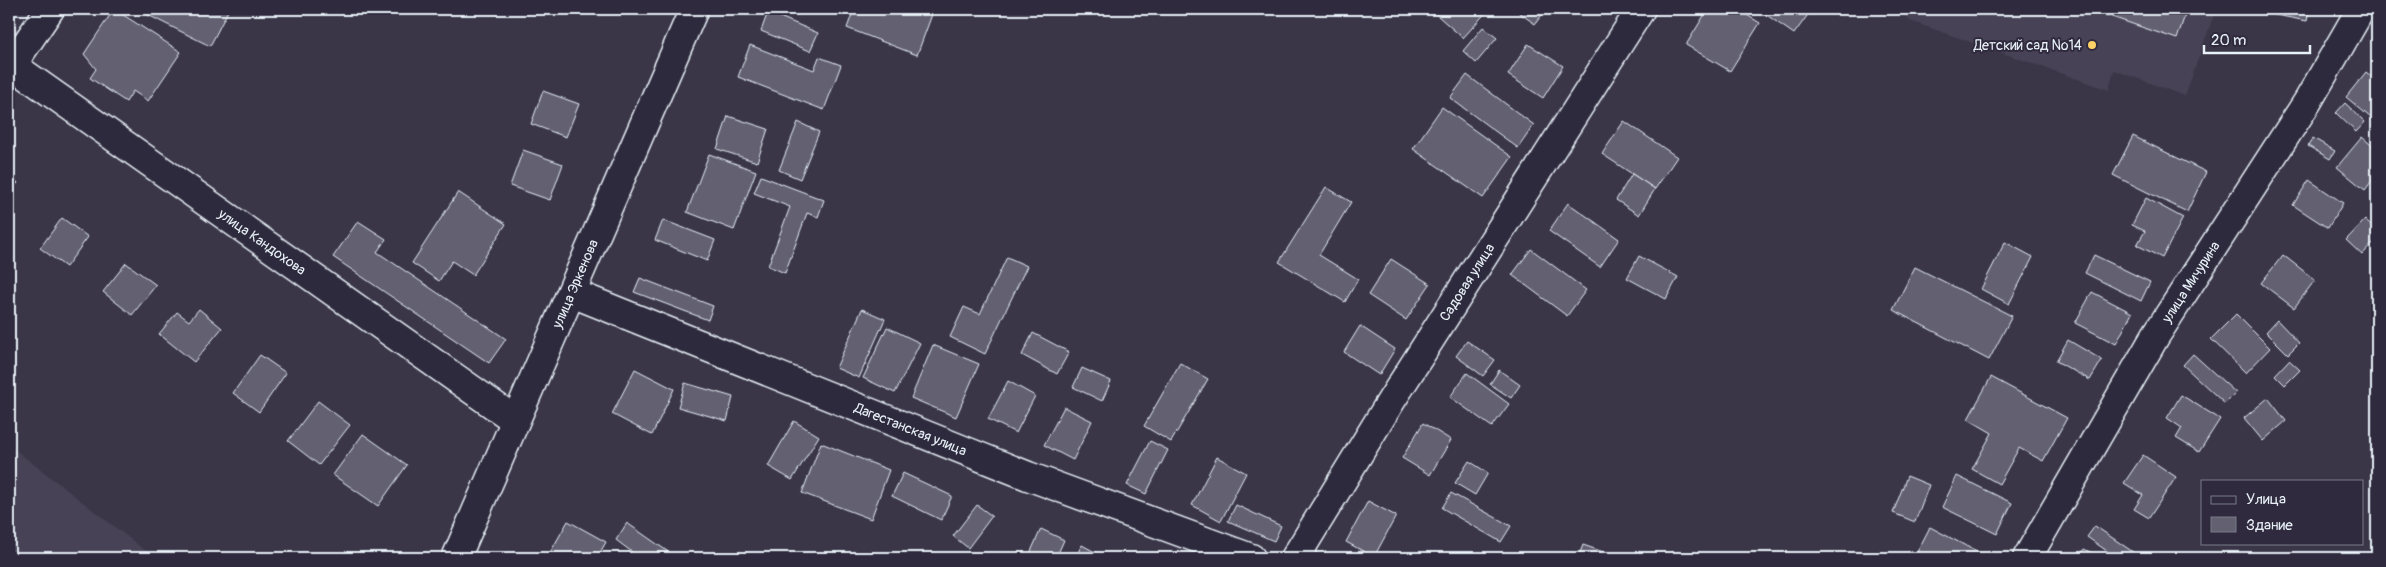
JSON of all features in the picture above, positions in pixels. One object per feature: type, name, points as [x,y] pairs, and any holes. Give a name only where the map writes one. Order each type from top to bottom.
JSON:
[{"type":"street","points":[[11,64],[50,9]]},
{"type":"street","name":"улица Эркенова","points":[[456,558],[694,9]]},
{"type":"street","name":"Садовая улица","points":[[1295,558],[1391,401],[1641,9]]},
{"type":"street","name":"улица Мичурина","points":[[2026,558],[2156,335],[2308,101],[2361,9]]},
{"type":"street","name":"улица Кандохова","points":[[11,64],[515,420]]},
{"type":"street","name":"Дагестанская улица","points":[[572,294],[1028,476],[1252,558]]},
{"type":"shaded area","name":"Детский сад №14","points":[[1899,9],[2216,9],[2185,96],[2114,70],[2109,90],[1910,21]]},
{"type":"shaded area","points":[[9,445],[155,558],[9,558]]},
{"type":"building","points":[[114,9],[181,52],[148,101],[133,91],[126,102],[90,78],[96,69],[84,54]]},
{"type":"building","points":[[136,9],[229,9],[210,46]]},
{"type":"building","points":[[854,9],[934,9],[917,55],[847,28]]},
{"type":"building","points":[[1430,9],[1489,9],[1463,38]]},
{"type":"building","points":[[1514,9],[1546,9],[1535,24]]},
{"type":"building","points":[[1708,9],[1737,9],[1760,23],[1730,71],[1686,45]]},
{"type":"building","points":[[1758,9],[1812,9],[1794,34]]},
{"type":"building","points":[[2088,9],[2187,9],[2177,39]]},
{"type":"building","points":[[2261,9],[2309,9],[2307,21],[2260,12]]},
{"type":"building","points":[[768,12],[818,33],[810,51],[761,31]]},
{"type":"building","points":[[1483,27],[1497,38],[1476,63],[1463,51]]},
{"type":"building","points":[[1528,44],[1563,66],[1543,98],[1508,75]]},
{"type":"building","points":[[750,45],[814,70],[819,57],[841,65],[824,110],[738,77]]},
{"type":"building","points":[[2366,72],[2377,81],[2377,123],[2346,97]]},
{"type":"building","points":[[1467,75],[1534,125],[1518,148],[1450,98]]},
{"type":"building","points":[[543,91],[579,104],[566,137],[531,124]]},
{"type":"building","points":[[2345,103],[2365,122],[2356,132],[2336,113]]},
{"type":"building","points":[[1442,107],[1512,157],[1483,198],[1413,149]]},
{"type":"building","points":[[728,116],[768,129],[757,162],[717,149]]},
{"type":"building","points":[[1624,121],[1677,157],[1655,189],[1602,154]]},
{"type":"building","points":[[798,122],[819,132],[800,179],[779,170]]},
{"type":"building","points":[[2133,136],[2206,172],[2187,212],[2113,175]]},
{"type":"building","points":[[2362,137],[2377,150],[2377,174],[2365,190],[2337,167]]},
{"type":"building","points":[[2313,138],[2335,151],[2330,159],[2308,146]]},
{"type":"building","points":[[523,150],[563,164],[550,200],[510,186]]},
{"type":"building","points":[[709,154],[756,171],[734,230],[687,212]]},
{"type":"building","points":[[9,173],[18,183],[9,191]]},
{"type":"building","points":[[1632,174],[1655,189],[1639,215],[1616,200]]},
{"type":"building","points":[[761,176],[824,200],[818,217],[807,213],[785,273],[768,266],[790,207],[754,193]]},
{"type":"building","points":[[2309,180],[2343,203],[2328,228],[2293,205]]},
{"type":"building","points":[[1326,187],[1351,202],[1319,255],[1358,279],[1345,302],[1279,262]]},
{"type":"building","points":[[458,192],[506,224],[473,275],[452,261],[439,281],[412,263]]},
{"type":"building","points":[[2146,198],[2183,218],[2162,258],[2137,245],[2145,231],[2132,225]]},
{"type":"building","points":[[1568,203],[1619,239],[1600,267],[1549,231]]},
{"type":"building","points":[[62,218],[88,237],[66,267],[40,248]]},
{"type":"building","points":[[663,220],[715,240],[707,261],[655,240]]},
{"type":"building","points":[[2365,220],[2377,232],[2377,239],[2362,255],[2346,240]]},
{"type":"building","points":[[358,221],[386,239],[377,252],[506,339],[489,363],[333,257]]},
{"type":"building","points":[[2005,242],[2033,257],[2009,304],[1981,289]]},
{"type":"building","points":[[1531,249],[1586,290],[1567,316],[1512,275]]},
{"type":"building","points":[[2094,255],[2150,282],[2141,301],[2085,273]]},
{"type":"building","points":[[2283,255],[2315,280],[2294,308],[2261,283]]},
{"type":"building","points":[[1639,256],[1678,277],[1666,299],[1627,278]]},
{"type":"building","points":[[1007,257],[1027,266],[985,354],[950,337],[964,307],[980,314]]},
{"type":"building","points":[[1391,259],[1430,284],[1406,320],[1368,295]]},
{"type":"building","points":[[126,263],[156,285],[132,315],[103,292]]},
{"type":"building","points":[[1915,267],[2012,316],[1989,360],[1893,310]]},
{"type":"building","points":[[640,278],[713,306],[708,320],[634,292]]},
{"type":"building","points":[[2092,292],[2132,313],[2116,344],[2075,323]]},
{"type":"building","points":[[199,309],[222,328],[194,362],[159,334],[177,312],[189,321]]},
{"type":"building","points":[[862,309],[885,319],[859,378],[836,368]]},
{"type":"building","points":[[2236,314],[2270,348],[2246,373],[2211,339]]},
{"type":"building","points":[[2277,320],[2299,343],[2288,354],[2266,332]]},
{"type":"building","points":[[1360,326],[1395,349],[1379,375],[1344,352]]},
{"type":"building","points":[[887,327],[920,343],[895,393],[863,378]]},
{"type":"building","points":[[1033,333],[1069,352],[1057,374],[1022,355]]},
{"type":"building","points":[[2068,340],[2102,360],[2090,380],[2056,361]]},
{"type":"building","points":[[1467,341],[1495,360],[1483,376],[1456,356]]},
{"type":"building","points":[[933,345],[979,364],[956,417],[911,398]]},
{"type":"building","points":[[2193,354],[2236,393],[2225,404],[2183,365]]},
{"type":"building","points":[[260,355],[286,373],[259,412],[233,393]]},
{"type":"building","points":[[2289,360],[2300,370],[2285,385],[2275,375]]},
{"type":"building","points":[[1180,363],[1208,379],[1171,442],[1144,426]]},
{"type":"building","points":[[1082,368],[1111,381],[1102,401],[1073,387]]},
{"type":"building","points":[[635,369],[674,389],[652,435],[612,414]]},
{"type":"building","points":[[1499,370],[1520,385],[1511,398],[1490,384]]},
{"type":"building","points":[[1467,373],[1509,404],[1492,427],[1450,397]]},
{"type":"building","points":[[1991,377],[2067,418],[2043,461],[2019,448],[1999,484],[1972,469],[1992,433],[1968,419]]},
{"type":"building","points":[[1008,381],[1035,396],[1016,433],[988,419]]},
{"type":"building","points":[[685,383],[733,397],[727,421],[678,407]]},
{"type":"building","points":[[2181,395],[2220,419],[2199,452],[2176,438],[2182,428],[2167,418]]},
{"type":"building","points":[[2268,398],[2286,421],[2263,441],[2244,418]]},
{"type":"building","points":[[318,401],[350,425],[319,465],[288,441]]},
{"type":"building","points":[[1064,407],[1092,421],[1073,460],[1044,445]]},
{"type":"building","points":[[794,421],[819,436],[792,480],[768,466]]},
{"type":"building","points":[[1423,423],[1451,440],[1430,475],[1402,458]]},
{"type":"building","points":[[363,434],[407,465],[378,506],[333,475]]},
{"type":"building","points":[[1150,441],[1168,450],[1146,494],[1127,485]]},
{"type":"building","points":[[821,443],[889,470],[871,519],[802,493]]},
{"type":"building","points":[[2143,455],[2176,477],[2149,518],[2134,509],[2143,495],[2124,483]]},
{"type":"building","points":[[1217,457],[1246,473],[1221,521],[1192,505]]},
{"type":"building","points":[[1469,461],[1488,473],[1475,495],[1455,483]]},
{"type":"building","points":[[903,473],[952,496],[941,520],[892,496]]},
{"type":"building","points":[[1907,476],[1929,485],[1915,522],[1893,513]]},
{"type":"building","points":[[1957,476],[2012,503],[1997,534],[1942,507]]},
{"type":"building","points":[[1451,493],[1511,526],[1501,542],[1442,508]]},
{"type":"building","points":[[1368,501],[1396,516],[1374,557],[1346,542]]},
{"type":"building","points":[[977,505],[992,516],[968,548],[953,536]]},
{"type":"building","points":[[1236,505],[1281,526],[1274,541],[1228,521]]},
{"type":"building","points":[[568,521],[606,542],[597,558],[547,558]]},
{"type":"building","points":[[627,523],[667,551],[662,558],[640,558],[616,540]]},
{"type":"building","points":[[2095,526],[2133,552],[2128,558],[2117,558],[2087,537]]},
{"type":"building","points":[[1930,527],[1985,556],[1984,558],[1914,558]]},
{"type":"building","points":[[1041,529],[1064,540],[1056,558],[1028,558]]},
{"type":"building","points":[[1082,545],[1106,558],[1075,558]]},
{"type":"building","points":[[1583,545],[1612,555],[1611,558],[1578,558]]},
{"type":"building","points":[[2084,549],[2102,558],[2079,558]]},
{"type":"place","name":"Детский сад №14","points":[[2092,45]]}]
